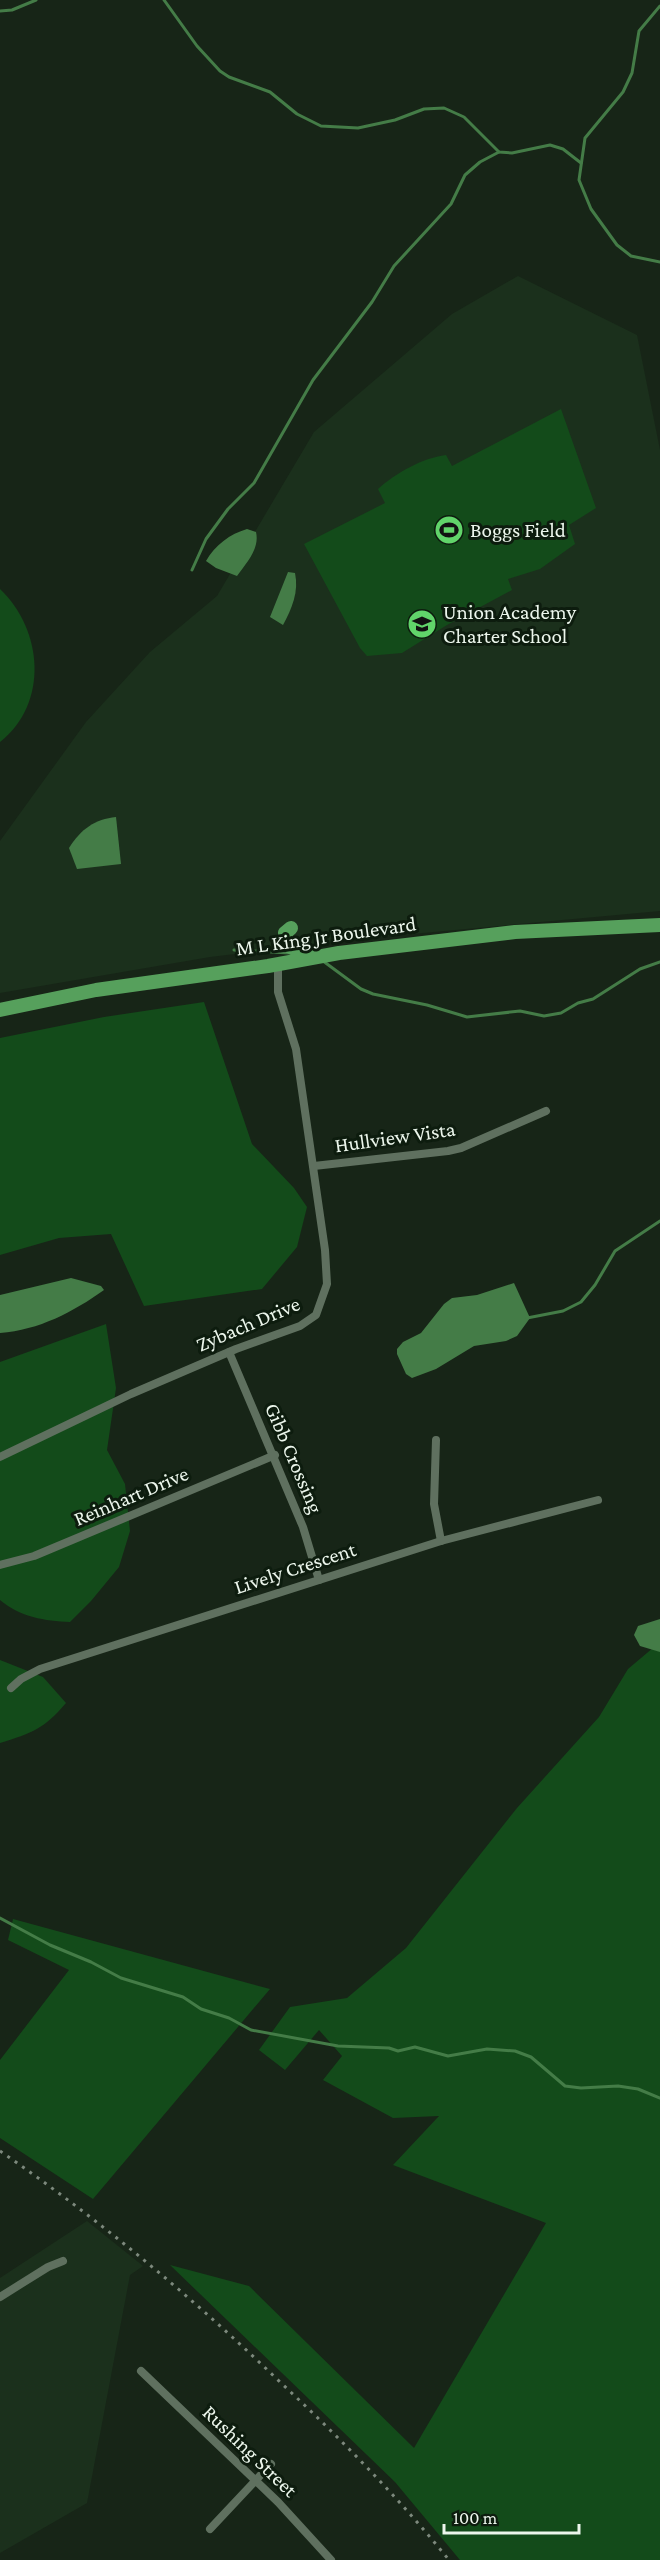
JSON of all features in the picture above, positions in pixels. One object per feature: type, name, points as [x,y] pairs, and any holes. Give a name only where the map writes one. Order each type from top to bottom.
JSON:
[{"type":"main road","name":"M L King Jr Boulevard","points":[[0,1010],[96,990],[339,953],[515,932],[660,925]]},
{"type":"main road","points":[[291,928],[285,933],[287,945],[300,952],[479,932],[515,932]]},
{"type":"street","name":"Zybach Drive","points":[[0,1458],[131,1394],[229,1352],[300,1326],[316,1315],[327,1284],[314,1166],[296,1048],[278,992],[278,964]]},
{"type":"street","name":"Hullview Vista","points":[[314,1166],[461,1148],[546,1111]]},
{"type":"street","name":"Gibb Crossing","points":[[229,1352],[275,1455],[303,1527],[319,1580]]},
{"type":"street","points":[[436,1440],[434,1504],[435,1520],[441,1540]]},
{"type":"street","name":"Reinhart Drive","points":[[0,1565],[34,1556],[275,1455]]},
{"type":"street","name":"Lively Crescent","points":[[10,1688],[40,1669],[441,1540],[598,1500]]},
{"type":"street","points":[[0,2297],[48,2267],[63,2262]]},
{"type":"street","name":"Rushing Street","points":[[141,2371],[256,2480],[331,2560]]},
{"type":"street","points":[[210,2529],[271,2464]]},
{"type":"shaded area","name":"Union Academy Charter School","points":[[518,276],[637,335],[660,450],[660,911],[379,937],[210,957],[0,993],[0,841],[86,722],[150,652],[217,596],[314,432],[452,314]]},
{"type":"shaded area","name":"Boggs Field","points":[[561,409],[596,508],[569,525],[575,544],[540,569],[508,579],[512,590],[447,625],[402,653],[367,656],[360,648],[304,544],[385,503],[378,489],[410,467],[428,459],[446,455],[452,466]]},
{"type":"shaded area","points":[[247,529],[256,532],[256,544],[251,556],[237,576],[216,568],[206,561],[224,541]]},
{"type":"shaded area","points":[[288,572],[295,573],[296,587],[292,606],[283,625],[270,617]]},
{"type":"shaded area","points":[[0,589],[14,606],[25,625],[32,645],[34,666],[33,687],[27,707],[16,726],[0,742]]},
{"type":"shaded area","points":[[116,817],[121,864],[77,869],[69,848],[74,841],[84,830],[95,823]]},
{"type":"shaded area","points":[[204,1002],[252,1144],[294,1188],[307,1207],[297,1247],[262,1289],[144,1306],[111,1234],[59,1238],[0,1255],[0,1038],[104,1017]]},
{"type":"shaded area","points":[[71,1278],[101,1286],[104,1290],[55,1319],[28,1328],[0,1333],[0,1295]]},
{"type":"shaded area","points":[[514,1283],[530,1318],[517,1336],[506,1341],[474,1346],[436,1369],[412,1378],[406,1374],[397,1349],[403,1342],[421,1333],[444,1304],[452,1298],[477,1295]]},
{"type":"shaded area","points":[[106,1324],[116,1388],[107,1450],[125,1484],[130,1531],[119,1567],[91,1601],[70,1622],[51,1621],[24,1614],[0,1600],[0,1362]]},
{"type":"shaded area","points":[[660,1619],[660,1652],[640,1646],[634,1635],[638,1626]]},
{"type":"shaded area","points":[[660,1642],[660,2560],[460,2560],[395,2482],[170,2265],[249,2286],[414,2448],[546,2223],[393,2165],[439,2116],[393,2118],[323,2080],[342,2056],[319,2030],[285,2070],[259,2050],[290,2007],[347,1998],[406,1948],[517,1808],[599,1717],[628,1669]]},
{"type":"shaded area","points":[[0,1660],[43,1677],[66,1703],[51,1719],[37,1729],[0,1743]]},
{"type":"shaded area","points":[[13,1919],[270,1989],[93,2199],[0,2138],[0,2060],[69,1970],[8,1940]]},
{"type":"shaded area","points":[[87,2221],[143,2266],[130,2275],[87,2503],[0,2553],[0,2278]]},
{"type":"waterway","points":[[0,11],[12,10],[36,0]]},
{"type":"waterway","points":[[164,0],[197,46],[220,71],[229,77],[270,92],[297,114],[321,126],[358,128],[395,120],[424,109],[444,108],[464,117],[499,152],[512,153],[550,145],[563,149],[581,163]]},
{"type":"waterway","points":[[660,6],[639,31],[632,73],[623,92],[585,138],[579,180],[591,209],[617,245],[631,256],[660,262]]},
{"type":"waterway","points":[[192,570],[206,539],[228,509],[254,483],[313,380],[372,302],[394,266],[451,204],[465,175],[480,162],[499,152]]},
{"type":"waterway","points":[[234,950],[289,953]]},
{"type":"waterway","points":[[323,961],[361,989],[373,994],[427,1005],[467,1017],[520,1011],[544,1016],[561,1013],[578,1003],[593,999],[640,969],[660,962]]},
{"type":"waterway","points":[[527,1318],[563,1311],[581,1302],[595,1285],[615,1251],[660,1221]]},
{"type":"waterway","points":[[0,1918],[50,1945],[91,1962],[121,1978],[183,1997],[201,2009],[229,2018],[251,2030],[338,2046],[389,2048],[398,2051],[415,2047],[448,2056],[487,2049],[515,2051],[531,2057],[565,2086],[581,2088],[618,2086],[638,2089],[660,2098]]},
{"type":"railway","points":[[0,2151],[110,2232],[214,2320],[346,2446],[409,2513],[449,2560]]},
{"type":"place","name":"Boggs Field","points":[[449,530]]},
{"type":"place","name":"Union Academy Charter School","points":[[422,624]]}]
